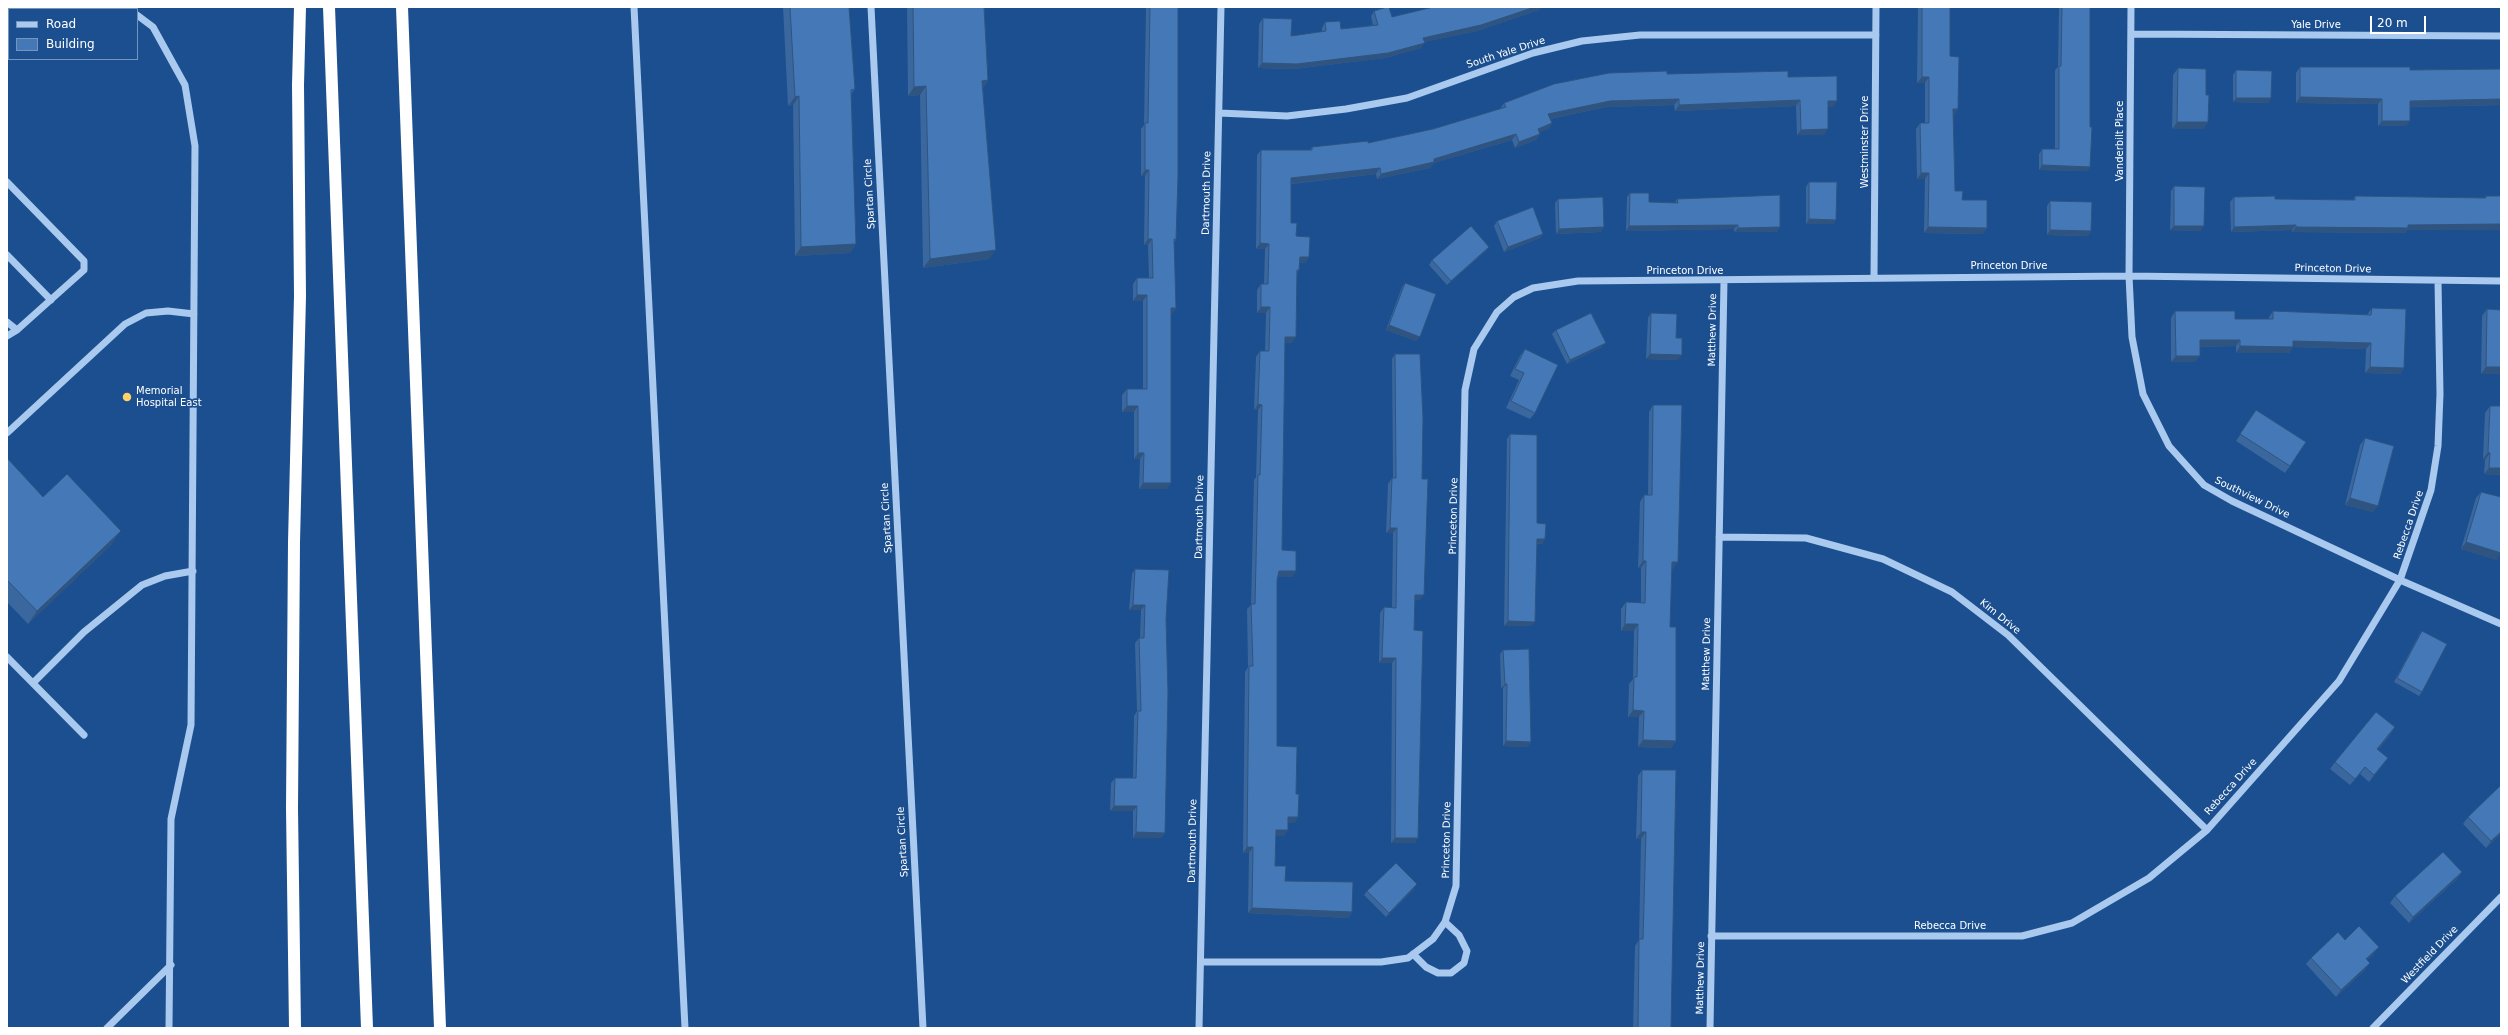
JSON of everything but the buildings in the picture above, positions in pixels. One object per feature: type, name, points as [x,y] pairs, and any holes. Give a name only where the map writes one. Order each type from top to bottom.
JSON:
[{"type":"highway","points":[[295,1028],[292,808],[294,542],[300,296],[298,85],[300,7]]},
{"type":"highway","points":[[329,7],[367,1028]]},
{"type":"highway","points":[[402,7],[440,1028]]},
{"type":"street","points":[[634,7],[685,1028]]},
{"type":"street","name":"Spartan Circle","points":[[871,7],[923,1028]]},
{"type":"street","name":"Dartmouth Drive","points":[[1199,1028],[1221,7]]},
{"type":"street","name":"Westminster Drive","points":[[1874,277],[1876,7]]},
{"type":"street","name":"Vanderbilt Place","points":[[2129,276],[2131,7]]},
{"type":"street","points":[[138,16],[153,27],[185,84],[196,146],[191,725],[171,819],[171,965],[169,1028]]},
{"type":"street","name":"Yale Drive","points":[[2131,34],[2501,36]]},
{"type":"street","name":"South Yale Drive","points":[[1219,114],[1287,116],[1346,109],[1407,98],[1533,53],[1582,41],[1640,35],[1876,35]]},
{"type":"street","points":[[7,182],[84,261],[84,270],[17,330],[7,336]]},
{"type":"street","points":[[7,255],[51,300]]},
{"type":"street","name":"Princeton Drive","points":[[1201,962],[1380,962],[1408,958],[1433,939],[1445,922],[1456,886],[1465,390],[1474,349],[1497,312],[1514,297],[1533,288],[1578,281],[1724,281],[1874,277],[2129,276],[2501,281]]},
{"type":"street","name":"Southview Drive","points":[[2129,276],[2132,338],[2143,394],[2169,446],[2185,466],[2204,485],[2232,501],[2400,580],[2501,624]]},
{"type":"street","name":"Matthew Drive","points":[[1710,1028],[1724,281]]},
{"type":"street","name":"Rebecca Drive","points":[[1711,936],[2022,936],[2072,923],[2149,878],[2206,830],[2339,681],[2400,580],[2431,490],[2438,446],[2440,394],[2438,281]]},
{"type":"street","points":[[7,433],[125,324],[146,313],[168,311],[194,314]]},
{"type":"street","points":[[7,322],[17,330]]},
{"type":"street","name":"Kim Drive","points":[[1720,537],[1806,538],[1883,559],[1952,592],[2008,635],[2206,830]]},
{"type":"street","points":[[34,682],[84,632],[142,585],[165,576],[193,571]]},
{"type":"street","points":[[7,656],[84,735]]},
{"type":"street","name":"Westfield Drive","points":[[2373,1028],[2501,897]]},
{"type":"street","points":[[1413,954],[1426,967],[1438,974],[1451,974],[1464,964],[1467,951],[1459,935],[1445,922]]},
{"type":"street","points":[[107,1028],[171,965]]},
{"type":"place","name":"Memorial Hospital East","points":[[127,397]]}]
